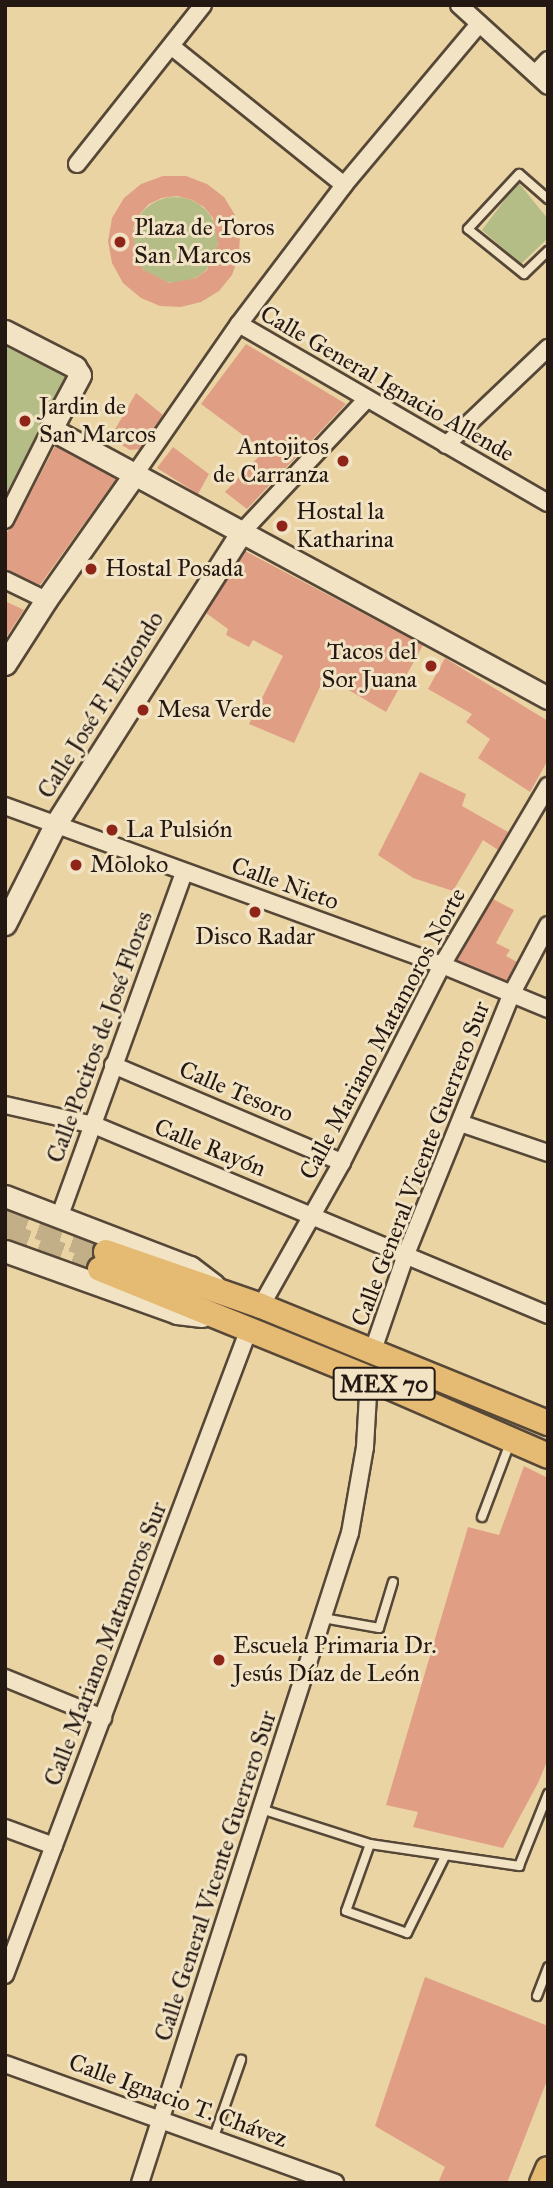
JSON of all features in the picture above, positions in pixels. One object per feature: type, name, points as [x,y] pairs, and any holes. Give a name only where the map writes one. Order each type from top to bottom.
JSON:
[{"type":"main road","name":"MEX 70","points":[[548,1423],[224,1292],[103,1260],[218,1317],[369,1378],[548,1456]]},
{"type":"main road","points":[[542,2183],[548,2169]]},
{"type":"street","points":[[77,164],[203,5]]},
{"type":"street","points":[[459,5],[548,86]]},
{"type":"street","points":[[5,664],[46,600],[239,324],[344,185],[479,24]]},
{"type":"street","points":[[171,46],[344,185]]},
{"type":"street","points":[[535,74],[548,60]]},
{"type":"street","name":"Calle General Ignacio Allende","points":[[239,324],[548,503]]},
{"type":"street","points":[[5,331],[75,367],[80,375],[5,520]]},
{"type":"street","points":[[446,445],[548,348]]},
{"type":"street","name":"Calle José F. Elizondo","points":[[5,924],[55,825],[242,532],[367,399]]},
{"type":"street","points":[[51,429],[548,698]]},
{"type":"street","points":[[5,580],[46,600]]},
{"type":"street","name":"Calle Mariano Matamoros Norte","points":[[261,1306],[342,1161],[442,965],[548,786]]},
{"type":"street","name":"Calle Nieto","points":[[5,806],[442,965],[548,1009]]},
{"type":"street","name":"Calle Pocitos de José Flores","points":[[59,1218],[184,872]]},
{"type":"street","name":"Calle General Vicente Guerrero Sur","points":[[373,1350],[406,1254],[511,995],[548,925]]},
{"type":"street","name":"Calle Tesoro","points":[[113,1065],[342,1161]]},
{"type":"street","name":"Calle Rayón","points":[[5,1105],[94,1125],[548,1315]]},
{"type":"street","points":[[460,1123],[548,1153]]},
{"type":"street","name":"MEX 70","points":[[5,1196],[190,1267],[224,1292]]},
{"type":"street","name":"MEX 70","points":[[5,1251],[177,1313],[218,1317]]},
{"type":"street","name":"Calle Mariano Matamoros Sur","points":[[5,1974],[249,1329]]},
{"type":"street","name":"Calle General Vicente Guerrero Sur","points":[[140,2183],[350,1533],[365,1447],[369,1378]]},
{"type":"street","points":[[5,1678],[103,1718]]},
{"type":"street","points":[[5,1828],[54,1846]]},
{"type":"street","name":"Calle Ignacio T. Chávez","points":[[5,2064],[162,2118],[335,2183]]},
{"type":"lane","points":[[548,199],[519,174],[468,229],[524,274],[548,251]]},
{"type":"lane","points":[[482,1517],[511,1440]]},
{"type":"lane","points":[[323,1618],[379,1628],[393,1582]]},
{"type":"lane","points":[[261,1809],[370,1844],[519,1866],[548,1794]]},
{"type":"lane","points":[[370,1844],[346,1912],[407,1933],[446,1856]]},
{"type":"lane","points":[[537,1996],[548,1967]]},
{"type":"lane","points":[[214,2137],[241,2060]]},
{"type":"green space","points":[[518,182],[548,219],[548,238],[521,264],[482,230]]},
{"type":"green space","points":[[175,197],[192,200],[206,209],[215,223],[218,240],[215,257],[206,271],[192,280],[175,283],[158,280],[144,271],[135,257],[132,240],[135,223],[144,209],[158,200]]},
{"type":"green space","name":"Jardin de San Marcos","points":[[5,346],[68,378],[5,500]]},
{"type":"building","name":"Plaza de Toros San Marcos","points":[[163,176],[186,176],[207,184],[224,197],[235,215],[240,235],[239,255],[232,275],[219,291],[201,302],[181,307],[160,306],[141,298],[123,283],[112,263],[108,241],[112,218],[124,198],[141,184]],"holes":[[[177,196],[204,207],[213,218],[218,244],[207,270],[196,278],[169,283],[144,270],[135,258],[133,228],[139,215],[149,204],[162,198]]]},
{"type":"building","points":[[246,344],[346,404],[247,509],[225,492],[261,454],[252,447],[255,444],[201,404]]},
{"type":"building","points":[[136,393],[163,415],[140,449],[130,450],[110,438]]},
{"type":"building","points":[[55,446],[116,479],[40,585],[5,570],[5,534],[14,525]]},
{"type":"building","points":[[173,447],[209,474],[198,494],[157,468]]},
{"type":"building","points":[[245,551],[423,645],[386,712],[325,676],[294,743],[249,724],[283,656],[253,640],[249,647],[226,635],[228,629],[206,613]]},
{"type":"building","points":[[5,601],[24,610],[5,639]]},
{"type":"building","points":[[445,658],[548,721],[548,760],[530,792],[478,758],[490,739],[466,722],[472,714],[428,689]]},
{"type":"building","points":[[420,772],[466,794],[462,806],[508,832],[498,850],[483,840],[453,891],[413,878],[378,855]]},
{"type":"building","points":[[493,899],[514,910],[496,943],[510,950],[506,956],[517,962],[507,981],[457,960]]},
{"type":"building","points":[[524,1466],[548,1478],[548,1759],[503,1848],[413,1827],[418,1812],[386,1805],[468,1527],[499,1535]]},
{"type":"building","points":[[425,1977],[548,2026],[548,2078],[507,2183],[438,2183],[445,2167],[375,2126]]},
{"type":"tunnel","points":[[5,1215],[106,1252]]},
{"type":"tunnel","points":[[5,1234],[100,1269]]},
{"type":"place","name":"Plaza de Toros San Marcos","points":[[120,242]]},
{"type":"place","name":"Jardin de San Marcos","points":[[25,421]]},
{"type":"place","name":"Antojitos de Carranza","points":[[343,461]]},
{"type":"place","name":"Hostal la Katharina","points":[[282,526]]},
{"type":"place","name":"Hostal Posada","points":[[91,569]]},
{"type":"place","name":"Tacos del Sor Juana","points":[[431,666]]},
{"type":"place","name":"Mesa Verde","points":[[143,710]]},
{"type":"place","name":"La Pulsión","points":[[112,830]]},
{"type":"place","name":"Moloko","points":[[76,865]]},
{"type":"place","name":"Disco Radar","points":[[255,912]]},
{"type":"place","name":"Escuela Primaria Dr. Jesús Díaz de León","points":[[219,1660]]}]
